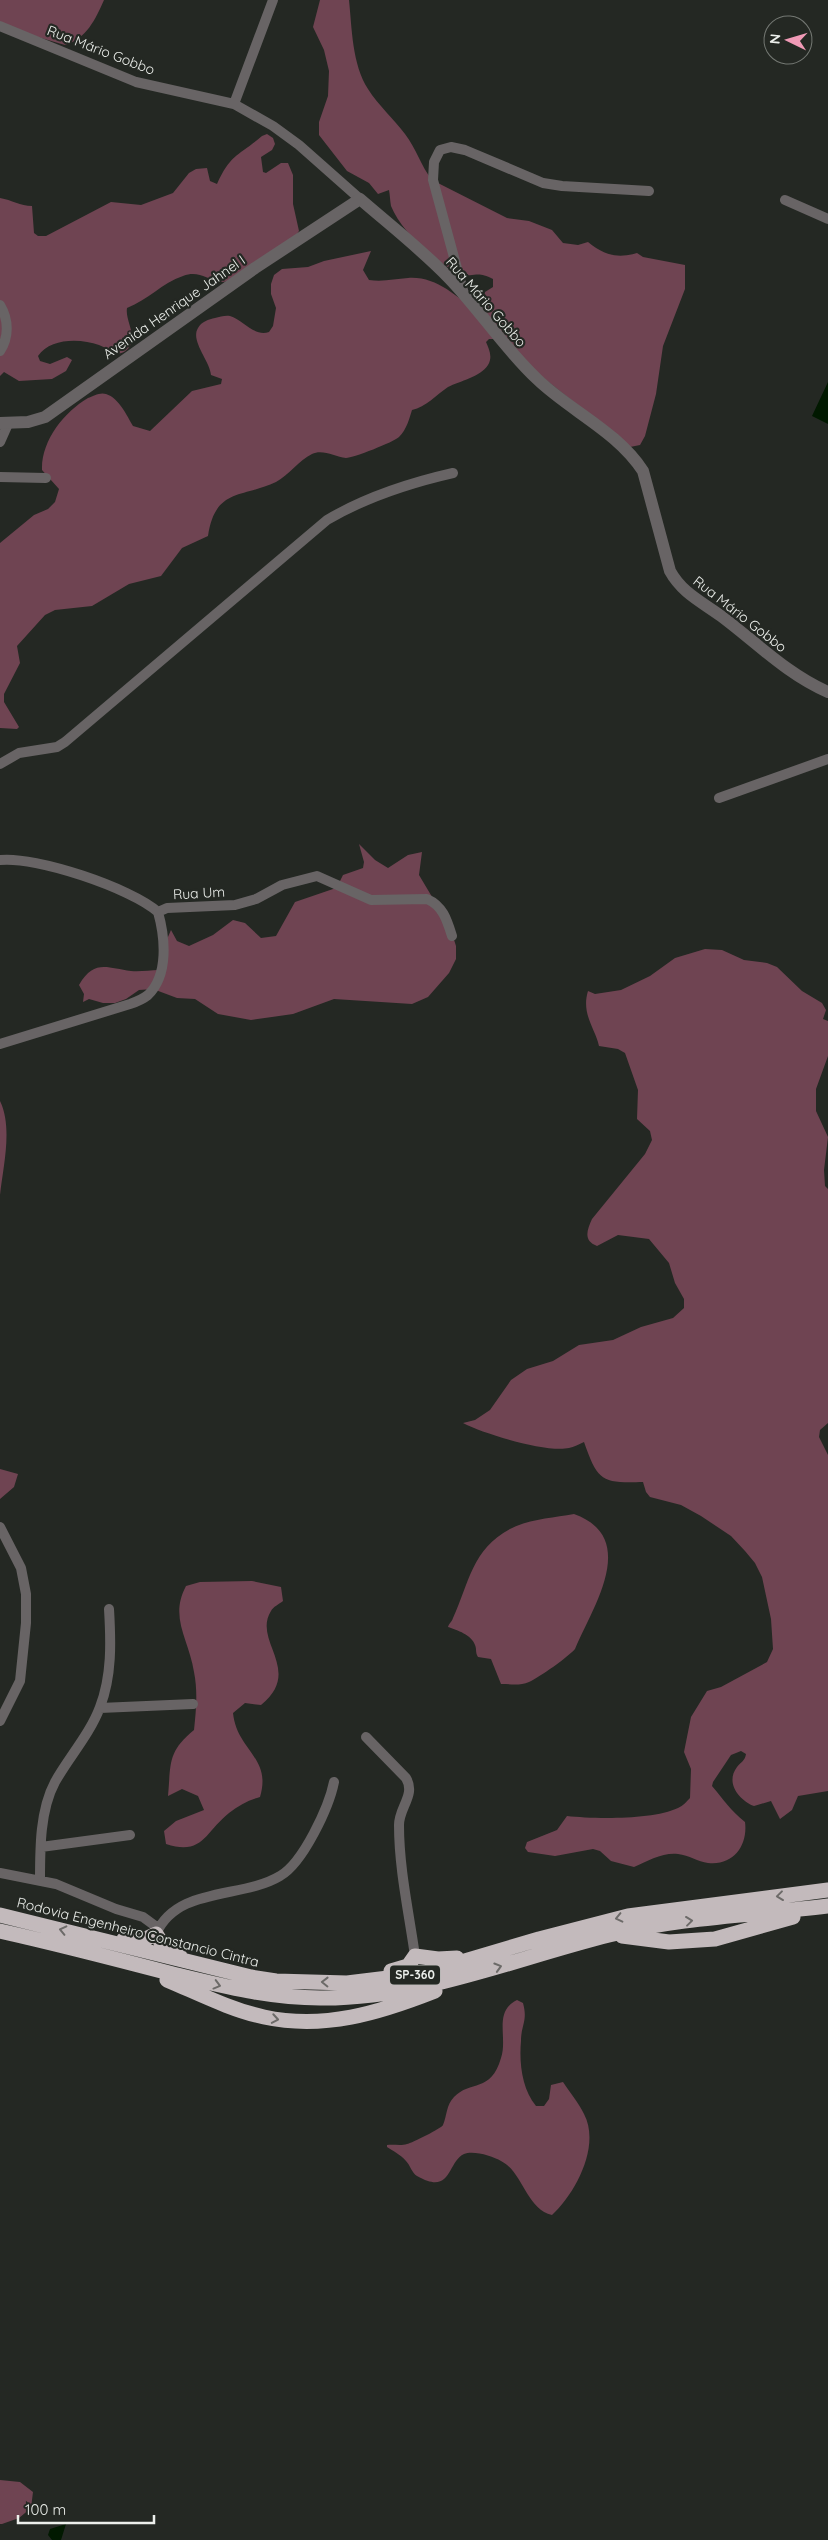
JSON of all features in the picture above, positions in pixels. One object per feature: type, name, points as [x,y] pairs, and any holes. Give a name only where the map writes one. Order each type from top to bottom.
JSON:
[{"type":"highway","name":"Rodovia Engenheiro Constancio Cintra","points":[[0,1915],[192,1964],[276,1980],[347,1983],[421,1974],[539,1938],[628,1916],[828,1890]]},
{"type":"highway","points":[[608,1935],[669,1942],[715,1939],[825,1906]]},
{"type":"highway","name":"SP-360","points":[[0,1931],[248,1992],[320,1998],[391,1992],[472,1975],[608,1935],[680,1922],[825,1906]]},
{"type":"highway","points":[[95,1938],[142,1941],[157,1931],[164,1947],[192,1964]]},
{"type":"highway","points":[[347,1983],[372,1974],[399,1970],[408,1966],[415,1956],[438,1959],[488,1955]]},
{"type":"highway","points":[[132,1964],[166,1980],[262,2016],[304,2022],[324,2022],[363,2016],[472,1975]]},
{"type":"street","points":[[234,104],[273,0]]},
{"type":"street","name":"Rua Mário Gobbo","points":[[0,26],[136,82],[234,104],[273,126],[299,145],[449,278],[513,357],[546,387],[620,443],[636,460],[643,471],[670,571],[677,584],[690,596],[721,616],[776,661],[828,692]]},
{"type":"street","points":[[465,297],[433,180],[434,162],[440,150],[451,147],[465,150],[544,183],[562,186],[649,191]]},
{"type":"street","name":"Avenida Henrique Jahnel I","points":[[4,424],[28,422],[45,417],[255,268],[360,199]]},
{"type":"street","points":[[785,200],[828,219]]},
{"type":"street","points":[[0,305],[5,313],[8,328],[0,351]]},
{"type":"street","points":[[0,442],[4,424]]},
{"type":"street","points":[[0,764],[19,753],[57,747],[65,742],[327,520],[354,504],[399,488],[453,473]]},
{"type":"street","points":[[0,477],[46,478]]},
{"type":"street","points":[[719,798],[828,759]]},
{"type":"street","points":[[0,860],[44,864],[132,894],[158,912]]},
{"type":"street","name":"Rua Um","points":[[0,1044],[130,1004],[146,997],[159,976],[163,958],[164,932],[158,912],[180,905],[235,905],[256,899],[282,885],[317,876],[370,900],[427,899],[435,903],[444,915],[452,936]]},
{"type":"street","points":[[0,1527],[20,1568],[26,1594],[26,1623],[20,1681],[0,1721]]},
{"type":"street","points":[[40,1880],[41,1847],[47,1805],[55,1784],[100,1708],[109,1668],[111,1642],[109,1609]]},
{"type":"street","points":[[100,1708],[193,1704]]},
{"type":"street","points":[[366,1737],[406,1778],[411,1786],[399,1816],[399,1847],[415,1956]]},
{"type":"street","points":[[0,1873],[56,1884],[116,1909],[143,1917],[153,1922],[157,1931],[171,1914],[191,1903],[213,1894],[267,1883],[282,1875],[322,1820],[330,1802],[334,1782]]},
{"type":"street","points":[[41,1847],[130,1836]]},
{"type":"shaded area","points":[[0,0],[104,0],[94,21],[85,33],[73,42],[65,45],[0,26]]},
{"type":"shaded area","points":[[320,0],[349,0],[356,58],[363,79],[372,95],[409,139],[432,180],[507,218],[529,221],[552,230],[563,243],[578,245],[588,242],[611,255],[623,256],[637,253],[643,257],[685,265],[685,289],[663,346],[656,394],[645,436],[640,445],[630,447],[495,339],[489,339],[486,342],[490,353],[488,365],[475,376],[448,387],[426,404],[412,410],[404,431],[396,439],[346,458],[320,452],[312,454],[276,482],[241,493],[224,502],[217,510],[208,536],[182,548],[161,576],[129,584],[92,606],[55,610],[45,615],[17,646],[20,663],[4,694],[4,702],[19,727],[17,729],[0,728],[0,543],[34,515],[48,509],[55,502],[59,489],[42,470],[43,459],[45,448],[50,438],[71,411],[88,398],[99,394],[106,394],[119,403],[133,426],[150,431],[192,391],[221,384],[222,379],[211,375],[198,345],[196,333],[198,328],[208,320],[230,316],[253,330],[264,333],[269,332],[273,326],[276,308],[271,294],[271,284],[274,275],[282,269],[308,267],[324,261],[371,251],[363,270],[369,280],[384,281],[418,278],[428,280],[445,288],[477,312],[481,312],[485,292],[493,287],[493,279],[483,275],[463,274],[442,264],[431,256],[411,236],[396,216],[391,206],[389,190],[378,194],[369,183],[347,171],[319,135],[319,122],[328,96],[329,71],[324,50],[313,27]]},
{"type":"shaded area","points":[[267,134],[273,138],[275,144],[272,150],[261,157],[263,172],[266,173],[281,163],[288,163],[293,175],[293,204],[299,231],[290,243],[267,261],[236,278],[220,282],[198,274],[188,274],[175,279],[142,301],[127,308],[132,342],[129,348],[122,353],[83,341],[66,341],[50,346],[38,356],[40,361],[50,364],[67,357],[72,360],[66,371],[52,379],[19,381],[4,372],[0,376],[0,198],[32,206],[34,233],[38,236],[46,236],[111,202],[141,205],[173,193],[189,173],[196,169],[207,168],[210,181],[217,184],[231,160]]},
{"type":"shaded area","points":[[828,382],[828,424],[812,416]]},
{"type":"shaded area","points":[[359,844],[375,860],[388,868],[408,855],[422,852],[419,875],[450,927],[456,946],[456,959],[449,973],[428,997],[412,1004],[334,999],[293,1014],[251,1020],[218,1014],[195,999],[177,998],[153,989],[139,990],[126,999],[115,1003],[103,1003],[89,999],[83,1002],[84,994],[79,985],[90,971],[96,968],[108,967],[134,971],[159,970],[161,953],[171,930],[177,941],[189,946],[213,935],[233,920],[245,923],[261,938],[276,936],[295,902],[333,889],[338,885],[343,875],[363,868],[364,862]]},
{"type":"shaded area","points":[[705,949],[722,950],[744,960],[767,963],[777,967],[802,991],[822,1003],[826,1010],[823,1019],[828,1021],[828,1056],[816,1089],[816,1111],[828,1137],[824,1170],[825,1186],[828,1189],[828,1423],[820,1430],[819,1437],[828,1455],[828,1791],[798,1796],[792,1810],[780,1819],[771,1801],[754,1806],[743,1800],[735,1790],[732,1779],[737,1767],[744,1760],[746,1754],[741,1751],[731,1755],[712,1786],[731,1809],[745,1822],[744,1839],[737,1852],[725,1861],[717,1863],[708,1863],[682,1855],[667,1854],[634,1867],[611,1861],[600,1851],[593,1849],[555,1856],[528,1852],[525,1848],[527,1842],[557,1830],[567,1816],[607,1818],[654,1815],[678,1808],[690,1798],[691,1769],[684,1752],[691,1717],[707,1691],[721,1687],[767,1662],[773,1649],[771,1619],[762,1577],[755,1563],[731,1536],[701,1516],[681,1505],[650,1497],[646,1492],[643,1482],[618,1482],[603,1477],[593,1465],[584,1442],[569,1448],[546,1448],[500,1437],[463,1423],[475,1420],[490,1410],[511,1380],[527,1369],[553,1361],[579,1345],[613,1340],[641,1327],[673,1318],[684,1308],[684,1299],[675,1283],[669,1263],[649,1239],[618,1235],[597,1246],[590,1241],[587,1235],[592,1219],[645,1154],[652,1140],[650,1131],[637,1119],[638,1090],[625,1053],[618,1049],[599,1046],[587,1014],[586,999],[588,991],[595,994],[621,990],[650,976],[675,958]]},
{"type":"shaded area","points":[[0,1101],[4,1112],[7,1135],[0,1195]]},
{"type":"shaded area","points":[[0,1469],[18,1474],[14,1487],[0,1499]]},
{"type":"shaded area","points":[[574,1514],[594,1525],[605,1539],[608,1556],[606,1574],[592,1613],[575,1649],[560,1662],[529,1682],[501,1684],[491,1659],[478,1657],[471,1638],[448,1627],[473,1568],[487,1546],[510,1529],[533,1521]]},
{"type":"shaded area","points":[[252,1581],[281,1587],[283,1601],[272,1610],[267,1622],[267,1633],[278,1668],[278,1680],[273,1692],[261,1705],[245,1703],[233,1713],[241,1737],[258,1763],[261,1772],[260,1797],[244,1803],[233,1810],[196,1844],[188,1847],[178,1847],[166,1844],[164,1831],[176,1821],[204,1810],[198,1796],[182,1789],[168,1796],[172,1759],[179,1745],[194,1730],[196,1709],[196,1687],[192,1660],[180,1619],[179,1608],[181,1598],[186,1586],[200,1582]]},
{"type":"shaded area","points":[[517,2000],[523,2003],[524,2009],[525,2019],[520,2049],[522,2075],[527,2092],[536,2106],[544,2106],[549,2099],[551,2085],[563,2082],[582,2110],[588,2127],[589,2140],[583,2169],[569,2195],[552,2215],[536,2206],[515,2173],[508,2166],[493,2157],[478,2153],[464,2154],[443,2180],[437,2182],[428,2181],[417,2176],[404,2159],[387,2147],[387,2145],[410,2143],[441,2127],[449,2103],[454,2097],[492,2076],[497,2069],[503,2050],[503,2018],[505,2011]]},
{"type":"shaded area","points":[[0,2480],[20,2482],[33,2492],[31,2508],[19,2518],[2,2524],[0,2524]]},
{"type":"shaded area","points":[[66,2524],[61,2540],[52,2540],[48,2535],[50,2529]]}]
